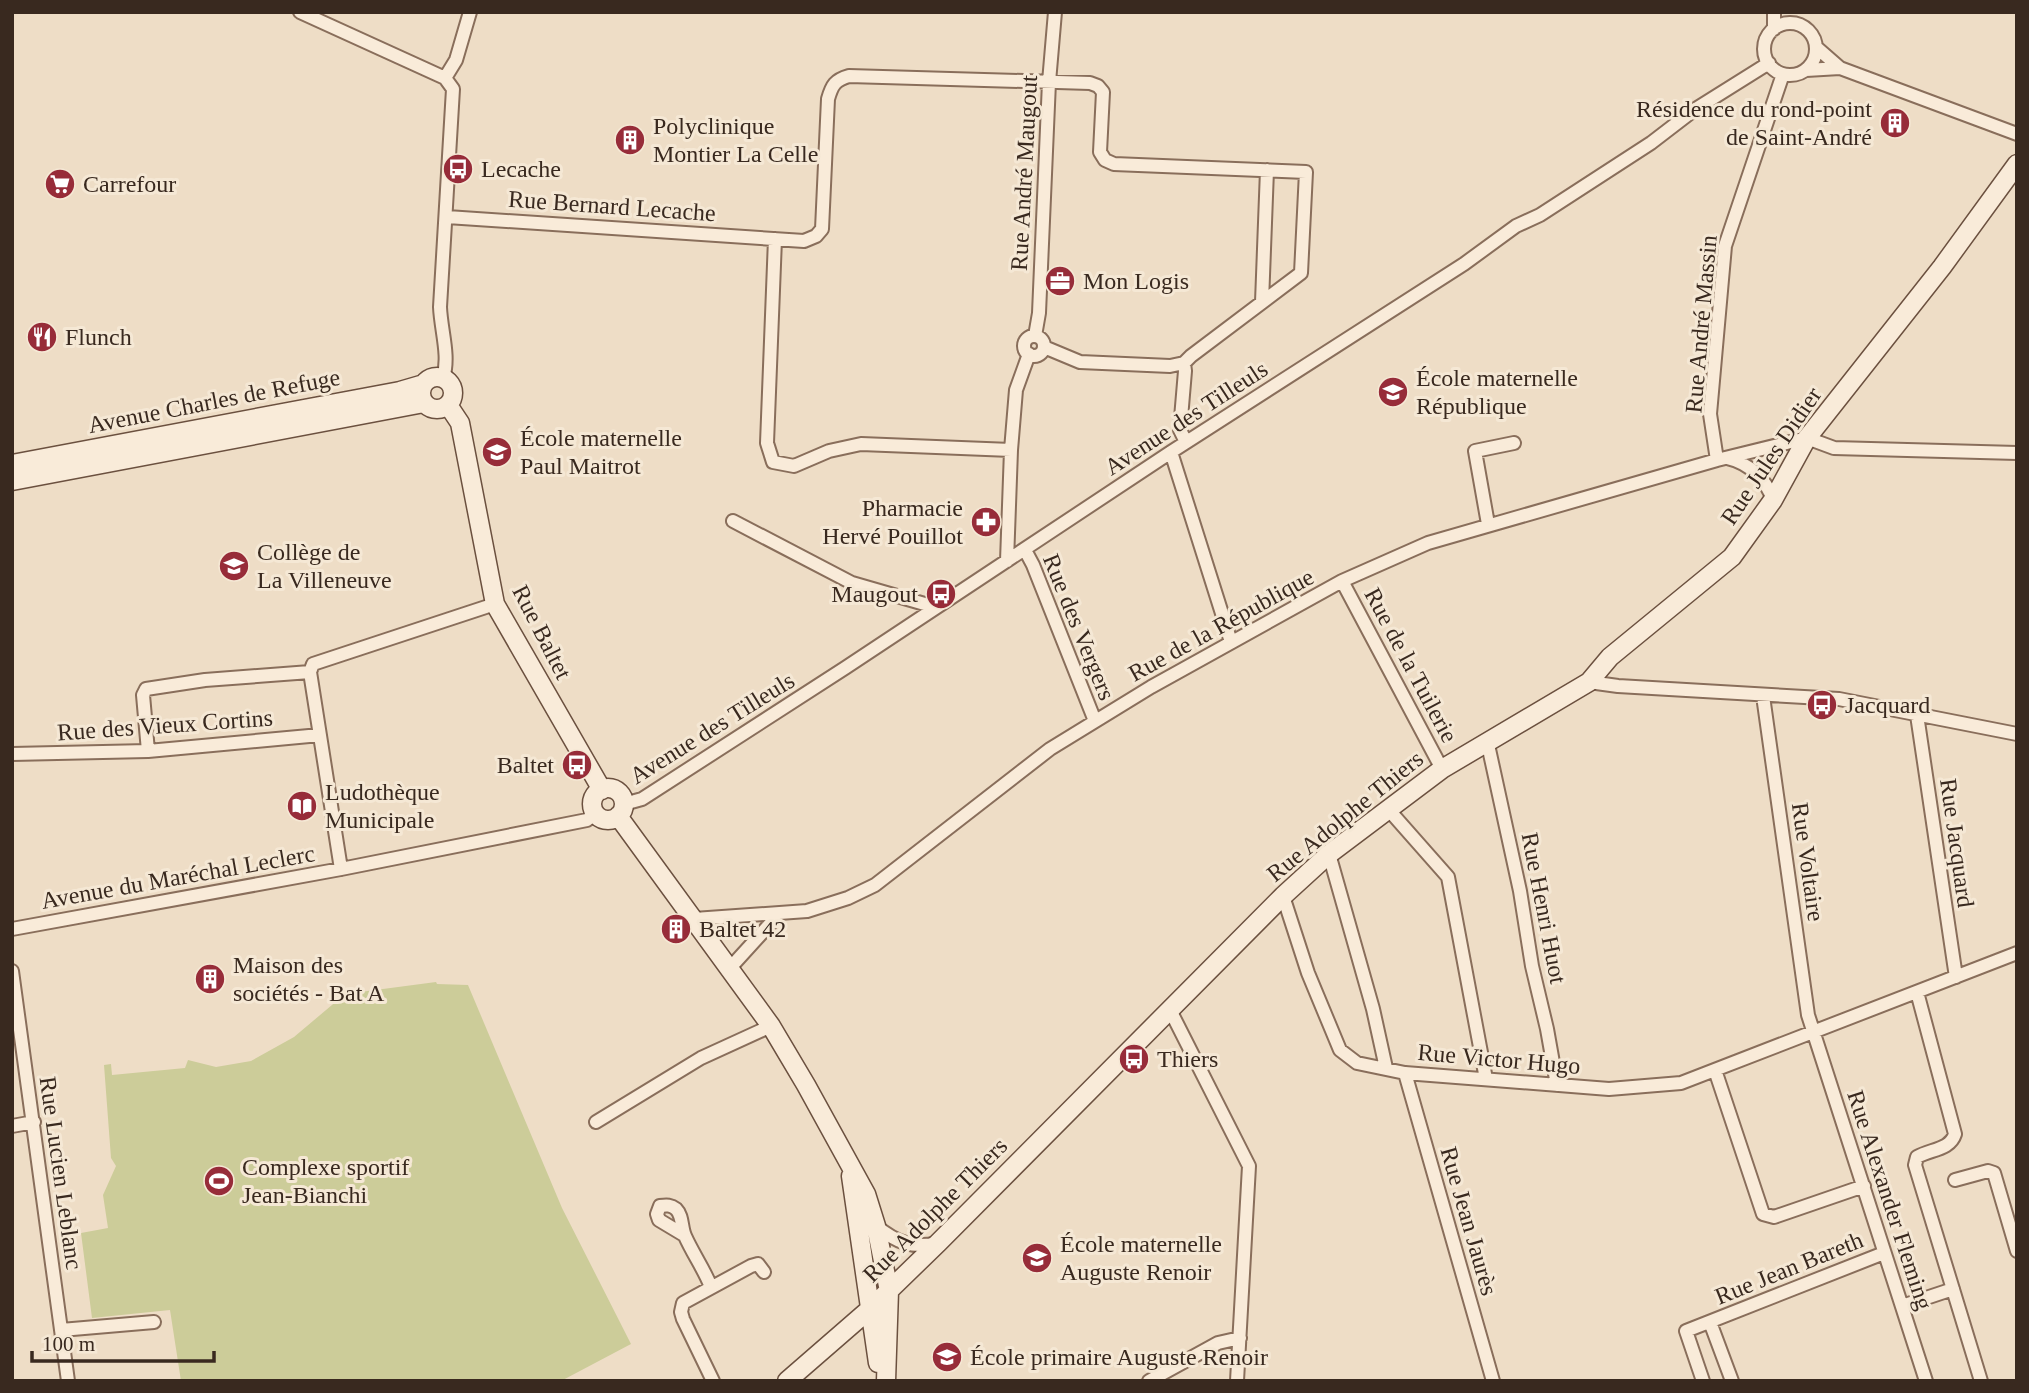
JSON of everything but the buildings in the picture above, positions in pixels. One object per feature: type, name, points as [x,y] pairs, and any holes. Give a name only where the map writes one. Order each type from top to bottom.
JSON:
[{"type":"street","points":[[300,12],[445,78],[453,89],[440,307],[441,331],[448,363],[443,378]]},
{"type":"street","points":[[445,78],[456,60],[470,12]]},
{"type":"street","name":"Rue André Maugout","points":[[1035,336],[1039,313],[1049,82],[1055,12]]},
{"type":"street","points":[[1774,12],[1774,29],[1765,45],[1769,63],[1783,74],[1799,74],[1814,60],[1816,47],[1798,12]]},
{"type":"street","points":[[1774,29],[1786,24],[1804,27]]},
{"type":"street","points":[[1816,47],[1840,68],[2017,134]]},
{"type":"street","name":"Avenue des Tilleuls","points":[[621,810],[642,799],[1186,442],[1464,264],[1516,226],[1540,215],[1650,143],[1694,110],[1769,63]]},
{"type":"street","points":[[1806,70],[1840,68]]},
{"type":"street","name":"Rue André Massin","points":[[1722,458],[1710,414],[1725,246],[1783,74]]},
{"type":"street","name":"Rue Bernard Lecache","points":[[447,216],[804,241],[816,236],[822,229],[828,99],[831,86],[838,79],[849,76],[1049,82]]},
{"type":"street","points":[[1044,348],[1080,362],[1170,366],[1184,363],[1301,273],[1306,172],[1114,164],[1105,160],[1100,152],[1103,92],[1090,83],[1049,82]]},
{"type":"street","name":"Rue Jules Didier","points":[[1589,682],[1611,657],[1732,557],[1773,500],[1807,438],[1942,267],[2017,164]]},
{"type":"street","points":[[1262,302],[1267,170]]},
{"type":"street","points":[[775,239],[767,443],[773,462],[794,466],[829,451],[861,444],[1012,450]]},
{"type":"street","points":[[1007,561],[1016,390],[1029,354],[1025,347],[1026,341],[1035,336],[1043,341],[1044,348],[1038,355],[1029,354]]},
{"type":"street","points":[[1184,363],[1180,430],[1186,442]]},
{"type":"street","points":[[432,378],[443,378],[453,390],[452,401],[438,410],[428,407],[421,394],[424,384],[432,378]]},
{"type":"street","name":"Avenue Charles de Refuge","points":[[12,464],[400,391],[424,384]]},
{"type":"street","name":"Avenue Charles de Refuge","points":[[12,481],[424,403]]},
{"type":"street","name":"Rue Baltet","points":[[448,405],[460,422],[495,604],[602,790]]},
{"type":"street","points":[[1807,438],[1834,448],[2017,453]]},
{"type":"street","name":"Rue de la République","points":[[694,919],[807,911],[848,898],[875,885],[1050,749],[1095,721],[1342,581],[1427,543],[1722,458],[1807,438]]},
{"type":"street","points":[[1488,524],[1475,451],[1514,443]]},
{"type":"street","points":[[1171,452],[1231,642]]},
{"type":"street","points":[[1722,458],[1746,465],[1767,484],[1773,500]]},
{"type":"street","points":[[733,521],[852,583],[935,607]]},
{"type":"street","name":"Rue des Vergers","points":[[1025,550],[1095,721]]},
{"type":"street","name":"Rue de la Tuilerie","points":[[1342,581],[1441,769]]},
{"type":"street","points":[[341,869],[310,672],[313,664],[495,604]]},
{"type":"street","points":[[148,751],[143,695],[146,689],[205,680],[310,672]]},
{"type":"street","points":[[1589,682],[1618,687],[1839,699],[2017,734]]},
{"type":"street","name":"Rue Adolphe Thiers","points":[[788,1381],[871,1308],[938,1243],[1283,896],[1329,854],[1441,769],[1589,682]]},
{"type":"street","name":"Rue Voltaire","points":[[1763,696],[1808,1015],[1815,1032]]},
{"type":"street","name":"Rue Jacquard","points":[[1917,716],[1956,977]]},
{"type":"street","name":"Rue des Vieux Cortins","points":[[12,754],[148,751],[320,735]]},
{"type":"street","name":"Rue Henri Huot","points":[[1487,740],[1520,891],[1532,966],[1557,1085]]},
{"type":"street","points":[[621,810],[608,820],[591,816],[594,797],[602,790],[612,789],[621,794],[621,810],[694,919],[771,1026],[866,1194],[876,1226],[888,1291],[886,1381]]},
{"type":"street","points":[[1388,809],[1448,877],[1486,1079]]},
{"type":"street","name":"Avenue du Maréchal Leclerc","points":[[12,929],[341,869],[591,816]]},
{"type":"street","points":[[1329,854],[1373,1009],[1386,1068]]},
{"type":"street","name":"Rue Victor Hugo","points":[[1283,896],[1308,973],[1340,1051],[1357,1063],[1405,1073],[1609,1090],[1681,1083],[2017,953]]},
{"type":"street","points":[[730,968],[780,913]]},
{"type":"street","name":"Rue Lucien Leblanc","points":[[12,971],[68,1381]]},
{"type":"street","points":[[1917,992],[1955,1134],[1953,1142],[1917,1157],[1914,1165],[1981,1381]]},
{"type":"street","points":[[1170,1010],[1249,1166],[1237,1381]]},
{"type":"street","points":[[596,1122],[701,1058],[771,1026]]},
{"type":"street","name":"Rue Alexander Fleming","points":[[1815,1032],[1926,1381]]},
{"type":"street","points":[[1715,1070],[1763,1214],[1774,1217],[1864,1186]]},
{"type":"street","name":"Rue Jean Jaurès","points":[[1405,1073],[1493,1381]]},
{"type":"street","points":[[12,1126],[34,1122]]},
{"type":"street","points":[[849,1163],[881,1381]]},
{"type":"street","points":[[1955,1180],[1989,1171],[1994,1173],[2017,1251]]},
{"type":"street","points":[[876,1226],[904,1245],[922,1247],[938,1243]]},
{"type":"street","points":[[684,1234],[711,1287]]},
{"type":"street","name":"Rue Jean Bareth","points":[[1703,1381],[1686,1331],[1884,1253]]},
{"type":"street","points":[[713,1381],[681,1312],[684,1303],[751,1266],[758,1264],[764,1272]]},
{"type":"street","points":[[1902,1306],[1953,1289]]},
{"type":"street","points":[[61,1331],[154,1322]]},
{"type":"street","name":"Rue Jean Bareth","points":[[1710,1322],[1732,1381]]},
{"type":"street","points":[[1149,1381],[1218,1343],[1240,1338]]},
{"type":"green space","points":[[436,982],[468,985],[562,1208],[631,1344],[561,1381],[181,1381],[170,1310],[92,1318],[81,1233],[108,1228],[103,1195],[116,1166],[111,1158],[104,1065],[111,1064],[112,1075],[185,1068],[188,1060],[216,1067],[251,1061],[294,1037],[345,994]]},
{"type":"place","name":"Résidence du rond-point de Saint-André","points":[[1895,123]]},
{"type":"place","name":"Polyclinique Montier La Celle","points":[[630,140]]},
{"type":"place","name":"Lecache","points":[[458,169]]},
{"type":"place","name":"Carrefour","points":[[60,184]]},
{"type":"place","name":"Mon Logis","points":[[1060,281]]},
{"type":"place","name":"Flunch","points":[[42,337]]},
{"type":"place","name":"École maternelle République","points":[[1393,392]]},
{"type":"place","name":"École maternelle Paul Maitrot","points":[[497,452]]},
{"type":"place","name":"Pharmacie Hervé Pouillot","points":[[986,522]]},
{"type":"place","name":"Collège de La Villeneuve","points":[[234,566]]},
{"type":"place","name":"Maugout","points":[[941,594]]},
{"type":"place","name":"Jacquard","points":[[1822,705]]},
{"type":"place","name":"Baltet","points":[[577,765]]},
{"type":"place","name":"Ludothèque Municipale","points":[[302,806]]},
{"type":"place","name":"Baltet 42","points":[[676,929]]},
{"type":"place","name":"Maison des sociétés - Bat A","points":[[210,979]]},
{"type":"place","name":"Thiers","points":[[1134,1059]]},
{"type":"place","name":"Complexe sportif Jean-Bianchi","points":[[219,1181]]},
{"type":"place","name":"École maternelle Auguste Renoir","points":[[1037,1258]]},
{"type":"place","name":"École primaire Auguste Renoir","points":[[947,1357]]}]
